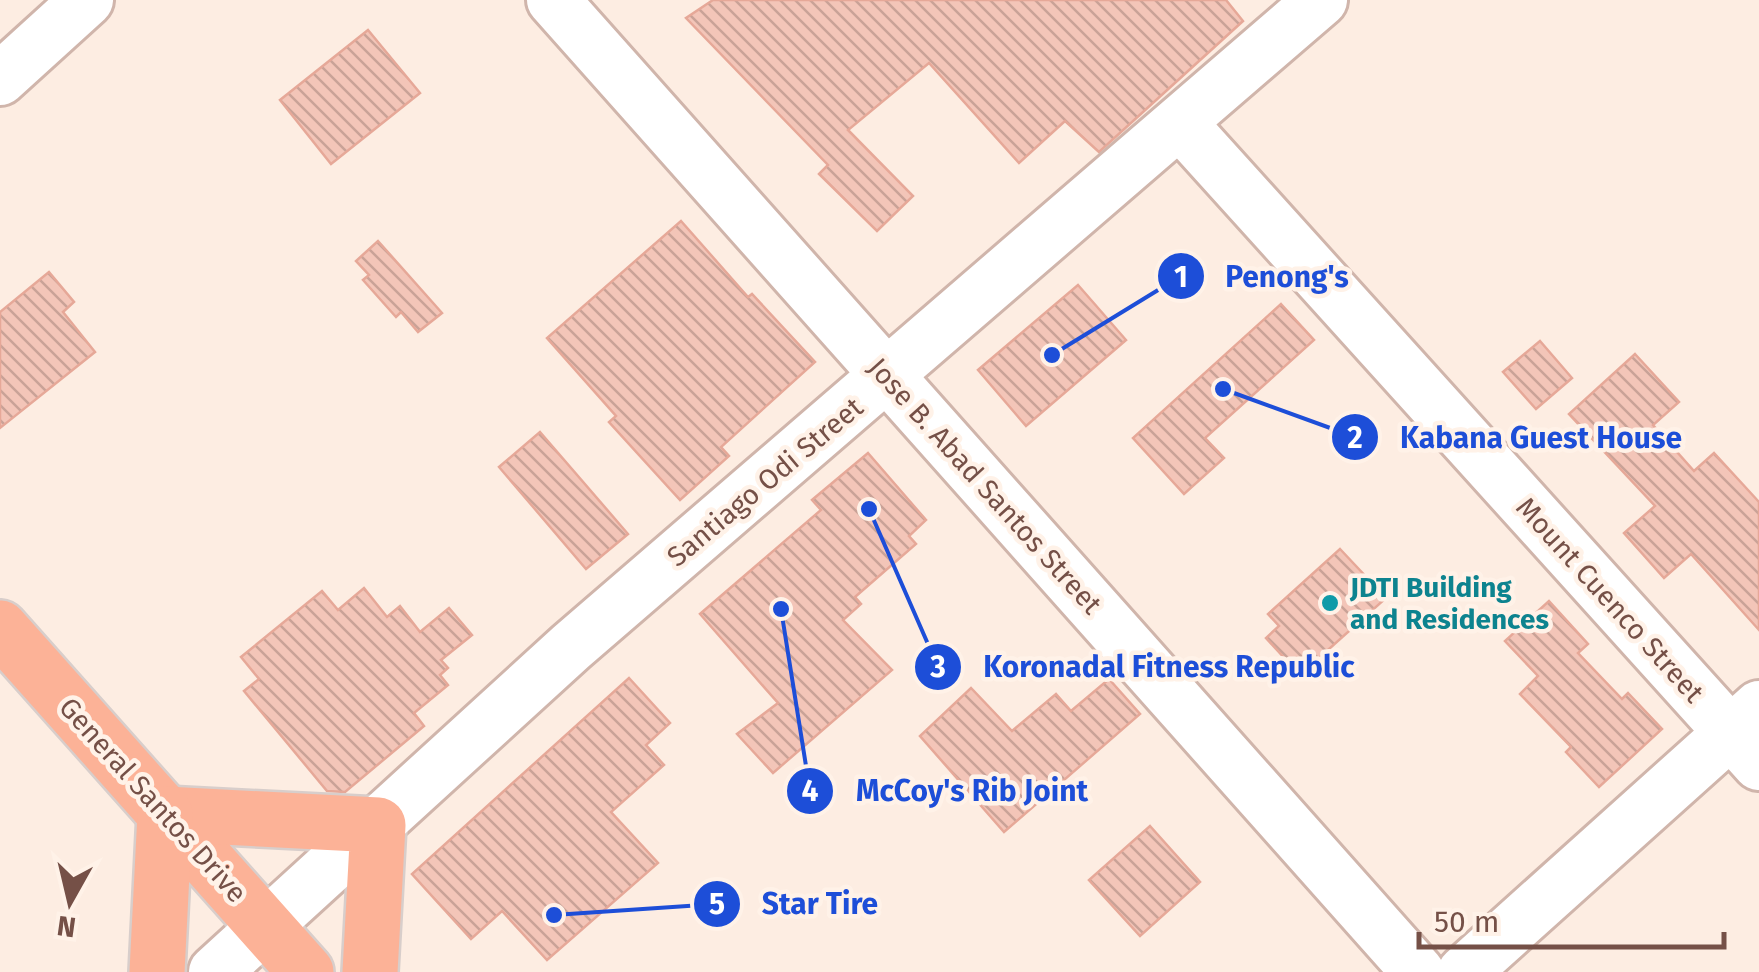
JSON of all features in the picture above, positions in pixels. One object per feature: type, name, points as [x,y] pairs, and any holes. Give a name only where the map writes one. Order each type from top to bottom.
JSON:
[{"type":"highway","name":"General Santos Drive","points":[[0,628],[306,972]]},
{"type":"highway","points":[[157,972],[164,814],[378,825],[370,972]]},
{"type":"street","points":[[0,78],[87,0]]},
{"type":"street","name":"Jose B. Abad Santos Street","points":[[553,0],[1418,972]]},
{"type":"street","name":"Santiago Odi Street","points":[[215,972],[571,647],[1321,0]]},
{"type":"street","name":"Mount Cuenco Street","points":[[1180,123],[1750,735]]},
{"type":"street","points":[[1464,972],[1750,735]]},
{"type":"building","points":[[713,0],[1226,0],[1243,21],[1099,152],[1065,121],[1019,163],[929,63],[848,130],[913,196],[877,231],[819,174],[828,165],[686,18]]},
{"type":"building","points":[[368,30],[420,93],[331,164],[280,100]]},
{"type":"building","points":[[681,221],[748,297],[752,294],[815,362],[721,447],[729,456],[680,500],[609,422],[616,416],[547,338]]},
{"type":"building","points":[[378,241],[442,313],[418,332],[401,312],[396,317],[363,280],[369,275],[356,261]]},
{"type":"building","points":[[49,272],[74,302],[63,312],[95,352],[0,428],[0,312]]},
{"type":"building","points":[[1078,285],[1126,340],[1026,426],[978,370]]},
{"type":"building","points":[[1281,304],[1314,340],[1205,438],[1224,458],[1184,494],[1133,438]]},
{"type":"building","points":[[1540,341],[1572,378],[1536,409],[1503,372]]},
{"type":"building","points":[[1635,354],[1679,402],[1653,425],[1694,471],[1714,453],[1759,502],[1759,630],[1691,554],[1664,578],[1624,533],[1655,506],[1569,414]]},
{"type":"building","points":[[540,432],[628,534],[586,569],[499,467]]},
{"type":"building","points":[[868,453],[926,520],[909,536],[916,544],[855,597],[861,604],[843,620],[892,670],[773,773],[737,734],[778,703],[700,614],[821,510],[812,500]]},
{"type":"building","name":"JDTI Building and Residences","points":[[1340,549],[1386,598],[1300,675],[1266,638],[1279,626],[1268,614]]},
{"type":"building","points":[[364,588],[387,617],[400,606],[420,632],[449,608],[472,635],[441,660],[448,668],[440,675],[448,685],[414,713],[424,726],[345,792],[327,791],[244,691],[259,679],[241,657],[322,591],[338,610]]},
{"type":"building","points":[[1549,601],[1588,644],[1578,653],[1622,699],[1628,693],[1662,729],[1599,787],[1566,752],[1571,747],[1520,694],[1538,676],[1505,641]]},
{"type":"building","points":[[629,678],[670,723],[646,745],[664,765],[611,812],[658,863],[547,960],[502,911],[471,939],[412,874]]},
{"type":"building","points":[[1109,679],[1140,714],[1004,832],[920,736],[971,688],[1012,731],[1056,694],[1071,711]]},
{"type":"building","points":[[1150,826],[1200,882],[1140,936],[1089,880]]},
{"type":"place","name":"Penong's","points":[[1052,355]]},
{"type":"place","name":"Kabana Guest House","points":[[1223,389]]},
{"type":"place","name":"Koronadal Fitness Republic","points":[[869,509]]},
{"type":"place","name":"JDTI Building and Residences","points":[[1330,603]]},
{"type":"place","name":"McCoy's Rib Joint","points":[[781,609]]},
{"type":"place","name":"Star Tire","points":[[554,915]]}]
